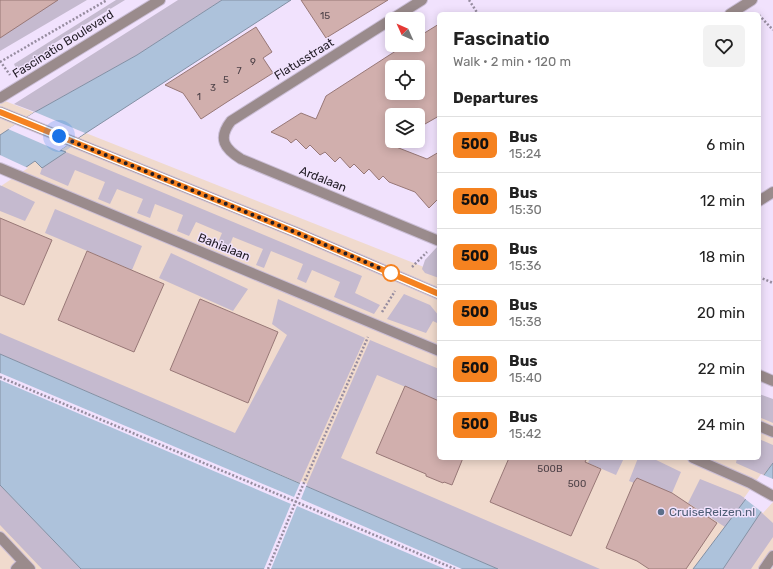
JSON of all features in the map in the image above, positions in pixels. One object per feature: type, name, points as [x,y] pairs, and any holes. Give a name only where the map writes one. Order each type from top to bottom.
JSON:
[{"type":"street","name":"Fascinatio Boulevard","points":[[0,98],[160,0]]},
{"type":"street","name":"Flatusstraat","points":[[403,12],[422,0]]},
{"type":"street","points":[[733,12],[752,0]]},
{"type":"street","name":"Flatusstraat","points":[[231,121],[385,23]]},
{"type":"street","points":[[0,112],[295,232],[437,293]]},
{"type":"street","name":"Ardalaan","points":[[231,121],[227,126],[224,140],[231,153],[242,159],[437,239]]},
{"type":"street","name":"Bahialaan","points":[[0,168],[437,349]]},
{"type":"street","points":[[761,200],[773,192]]},
{"type":"street","points":[[761,376],[773,381]]},
{"type":"street","points":[[761,427],[773,432]]},
{"type":"street","points":[[698,460],[750,483],[773,496]]},
{"type":"street","points":[[0,537],[23,567]]},
{"type":"street","points":[[764,569],[773,556]]},
{"type":"path","name":"Fascinatio Boulevard","points":[[0,62],[107,0]]},
{"type":"path","points":[[469,0],[477,12]]},
{"type":"path","points":[[761,17],[773,30]]},
{"type":"path","points":[[268,569],[374,323],[413,266],[437,242]]},
{"type":"path","points":[[761,278],[773,283]]},
{"type":"path","points":[[0,377],[456,569]]},
{"type":"shaded area","points":[[0,0],[87,0],[0,51]]},
{"type":"shaded area","points":[[116,0],[125,0],[53,44],[57,51],[19,75],[14,64]]},
{"type":"shaded area","points":[[178,0],[222,0],[137,55],[35,112],[14,104]]},
{"type":"shaded area","points":[[0,99],[437,272],[437,460],[761,460],[761,401],[773,406],[773,569],[0,569]]},
{"type":"shaded area","points":[[66,152],[362,276],[355,293],[380,305],[374,314],[334,297],[340,282],[312,270],[306,283],[297,279],[303,264],[271,251],[264,268],[256,265],[263,249],[233,237],[227,252],[216,247],[222,233],[196,222],[189,236],[177,231],[183,215],[155,204],[150,218],[137,213],[143,199],[117,189],[110,204],[98,199],[105,182],[75,170],[68,186],[40,174],[42,168]]},
{"type":"shaded area","points":[[0,185],[35,202],[25,221],[0,211]]},
{"type":"shaded area","points":[[55,209],[142,246],[132,270],[45,233]]},
{"type":"shaded area","points":[[437,247],[437,277],[425,273],[422,269],[425,260]]},
{"type":"shaded area","points":[[171,253],[248,289],[233,311],[159,278]]},
{"type":"shaded area","points":[[404,294],[430,305],[437,314],[437,323],[433,321],[426,333],[387,319]]},
{"type":"shaded area","points":[[278,299],[365,338],[300,483],[0,354],[0,333],[235,433],[287,335],[272,324]]},
{"type":"shaded area","points":[[370,340],[437,368],[437,400],[377,375],[341,458],[600,569],[498,569],[306,486]]},
{"type":"shaded area","points":[[761,395],[773,399],[773,423],[761,418]]},
{"type":"shaded area","points":[[761,440],[773,445],[773,463],[763,475],[736,463],[737,460],[761,460]]},
{"type":"shaded area","points":[[589,460],[623,460],[616,475],[588,463]]},
{"type":"shaded area","points":[[637,460],[656,460],[681,472],[672,493],[668,496],[629,481]]},
{"type":"shaded area","points":[[700,479],[740,495],[746,499],[725,527],[688,503]]},
{"type":"shaded area","points":[[0,485],[81,569],[42,569],[0,525]]},
{"type":"shaded area","points":[[761,512],[773,523],[773,537],[751,569],[723,569]]},
{"type":"water","points":[[222,0],[291,0],[60,150],[66,152],[42,168],[35,161],[0,185],[0,135],[35,112],[137,55]]},
{"type":"water","points":[[0,354],[498,569],[81,569],[0,485]]},
{"type":"water","points":[[773,463],[773,499],[761,512],[723,569],[693,569]]},
{"type":"pier","points":[[35,112],[85,133],[59,151],[8,129]]},
{"type":"pier","points":[[0,155],[28,168],[1,186],[0,185]]},
{"type":"pier","points":[[0,373],[294,497],[301,481],[307,484],[301,499],[462,569],[445,569],[297,506],[271,569],[264,569],[291,504],[0,380]]},
{"type":"pier","points":[[761,474],[773,479],[773,502],[763,513],[744,498]]},
{"type":"building","points":[[0,0],[58,0],[0,38]]},
{"type":"building","points":[[301,0],[388,0],[326,38]]},
{"type":"building","points":[[437,25],[437,117],[425,124],[425,108],[385,108],[385,148],[399,148],[427,159],[437,153],[437,200],[429,208],[415,192],[389,182],[383,176],[379,180],[369,169],[364,174],[354,164],[350,168],[340,157],[335,162],[325,152],[320,155],[310,145],[306,149],[296,139],[291,143],[287,139],[271,132],[301,113],[316,119],[326,96],[394,52],[425,52],[425,33]]},
{"type":"building","points":[[256,27],[272,52],[263,58],[273,73],[201,119],[183,93],[165,85]]},
{"type":"building","points":[[0,218],[52,240],[24,305],[0,295]]},
{"type":"building","points":[[87,251],[164,284],[134,352],[58,320]]},
{"type":"building","points":[[200,299],[278,332],[248,403],[170,370]]},
{"type":"building","points":[[405,386],[437,400],[437,460],[462,460],[452,485],[426,476],[426,474],[376,453]]},
{"type":"building","points":[[508,460],[586,460],[585,462],[601,469],[571,536],[490,502]]},
{"type":"building","points":[[637,478],[672,493],[717,523],[686,569],[649,569],[637,561],[606,548]]},
{"type":"bus line","name":"500","points":[[0,112],[295,232],[437,293]]},
{"type":"place","name":"CruiseReizen.nl","points":[[661,512]]},
{"type":"route","points":[[59,136],[295,232],[392,274],[391,273]]}]
